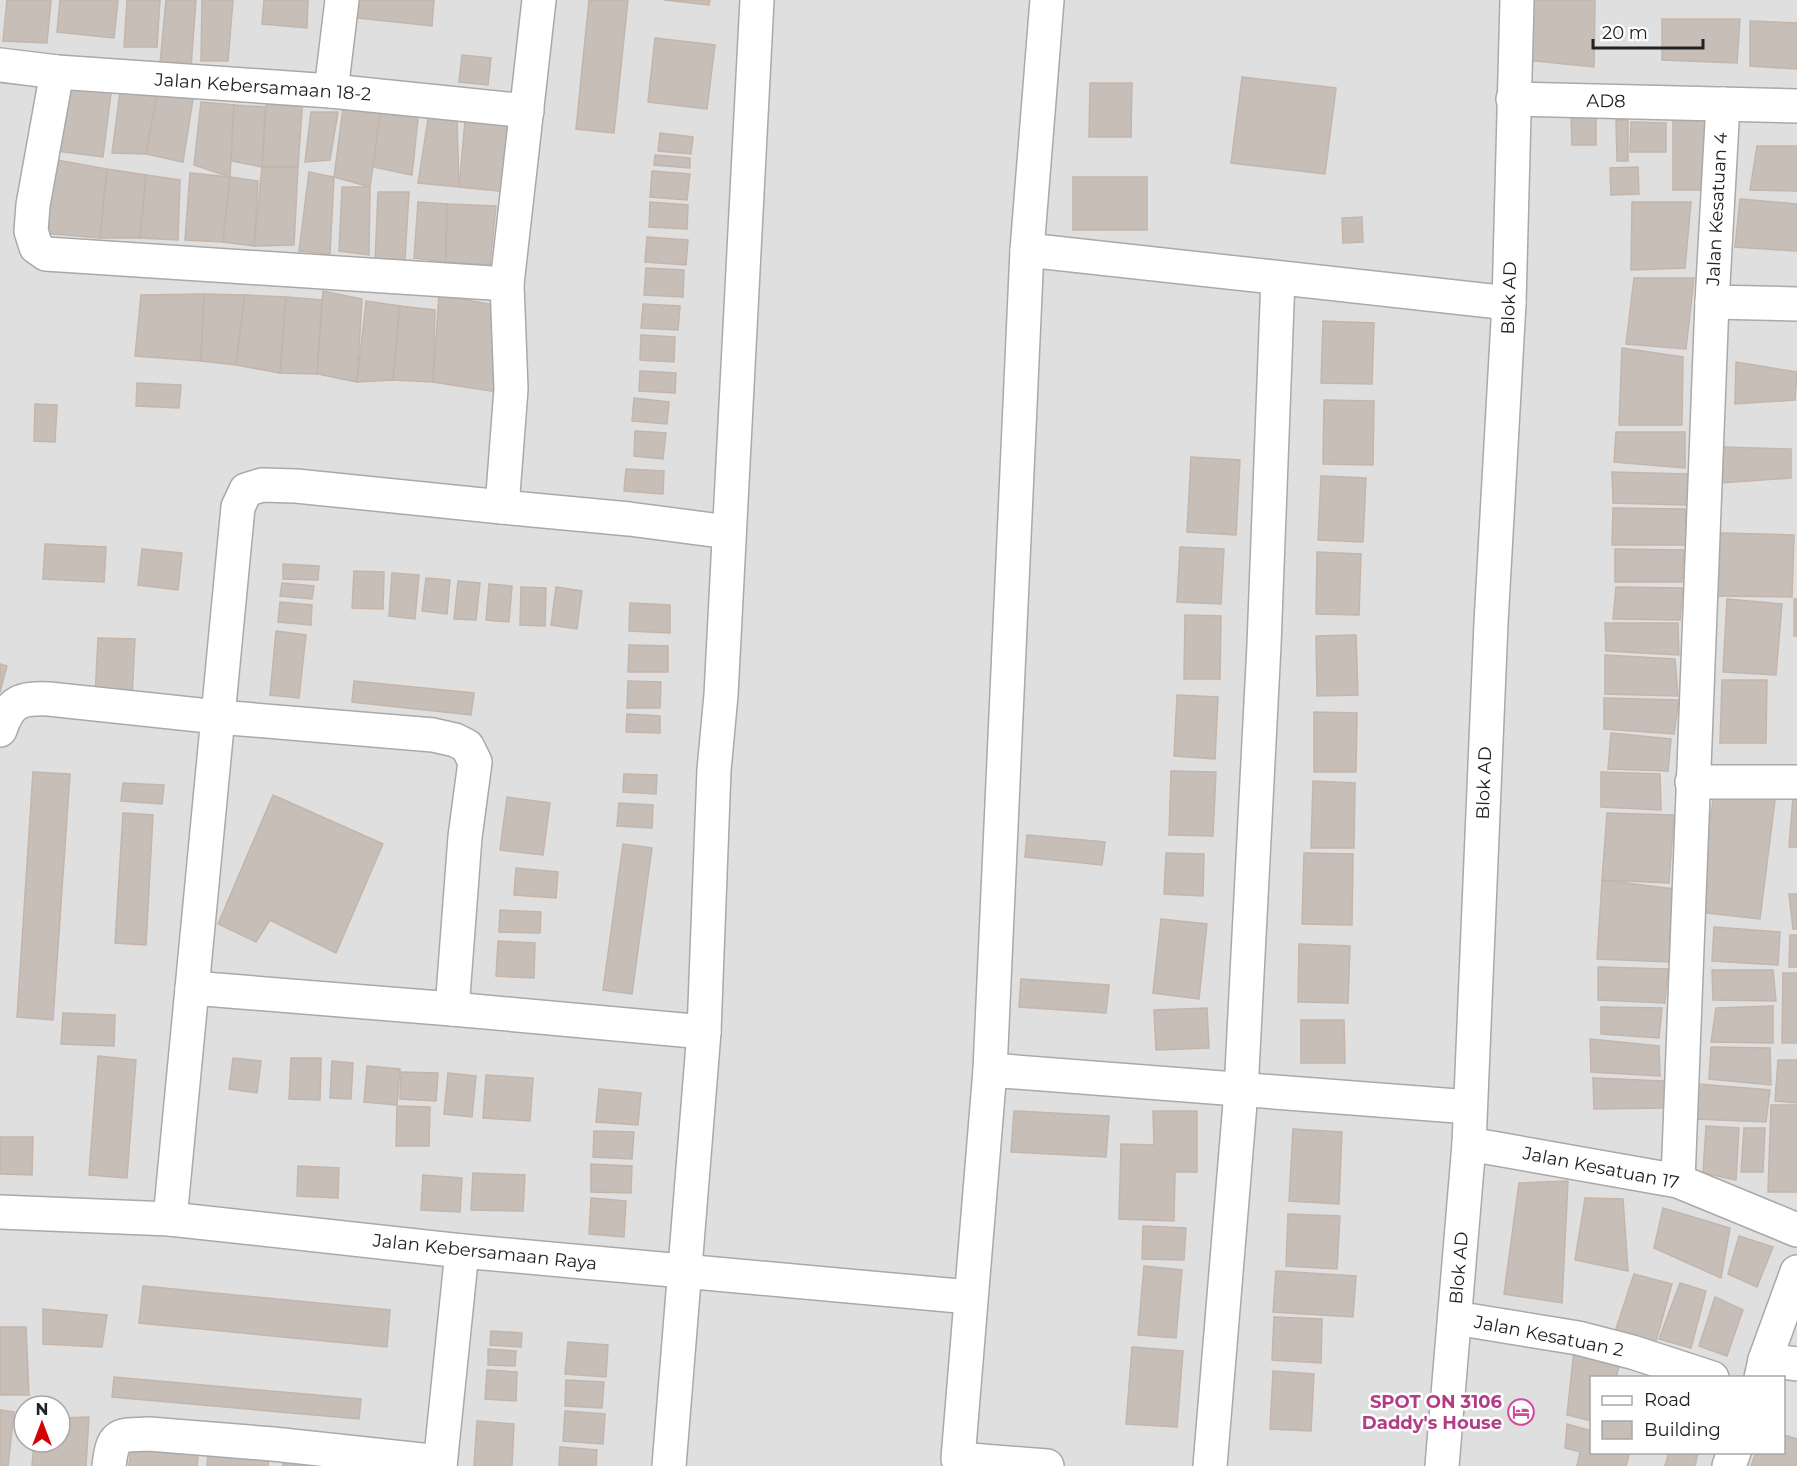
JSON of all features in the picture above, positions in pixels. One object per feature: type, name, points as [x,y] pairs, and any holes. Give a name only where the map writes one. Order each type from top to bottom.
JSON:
[{"type":"street","points":[[331,91],[342,0]]},
{"type":"street","points":[[502,507],[511,389],[507,284],[539,0]]},
{"type":"street","points":[[669,1466],[704,1032],[714,770],[721,695],[757,0]]},
{"type":"street","points":[[1047,0],[1027,250],[990,1070],[957,1463],[1047,1466]]},
{"type":"street","points":[[1513,99],[1517,0]]},
{"type":"street","name":"Jalan Kebersamaan 18-2","points":[[0,65],[57,72],[331,91],[526,111]]},
{"type":"street","points":[[57,72],[33,205],[31,231],[36,247],[46,254],[507,284]]},
{"type":"street","name":"AD8","points":[[1513,99],[1797,106]]},
{"type":"street","name":"Blok AD","points":[[1442,1466],[1469,1144],[1491,623],[1509,303],[1513,99]]},
{"type":"street","name":"Jalan Kesatuan 4","points":[[1723,104],[1712,302],[1797,304]]},
{"type":"street","points":[[1027,250],[1509,303]]},
{"type":"street","points":[[1210,1466],[1241,1091],[1264,645],[1278,278]]},
{"type":"street","points":[[1678,1181],[1712,302]]},
{"type":"street","points":[[170,1219],[238,507],[246,490],[262,485],[296,486],[629,519],[729,532]]},
{"type":"street","points":[[0,730],[8,711],[28,698],[433,735],[455,740],[467,746],[475,762],[465,837],[452,1010]]},
{"type":"street","points":[[1692,782],[1797,782]]},
{"type":"street","points":[[192,988],[704,1032]]},
{"type":"street","points":[[990,1070],[1470,1107]]},
{"type":"street","name":"Jalan Kesatuan 17","points":[[1469,1144],[1678,1181],[1797,1230]]},
{"type":"street","name":"Jalan Kebersamaan Raya","points":[[0,1212],[170,1219],[462,1251],[970,1297]]},
{"type":"street","points":[[109,1466],[112,1446],[119,1438],[148,1434],[273,1444],[440,1464],[462,1251]]},
{"type":"street","points":[[1797,1272],[1763,1369],[1797,1364]]},
{"type":"street","name":"Jalan Kesatuan 2","points":[[1455,1318],[1578,1338],[1709,1376]]},
{"type":"shaded area","points":[[0,0],[1797,0],[1797,1466],[0,1466]]},
{"type":"building","points":[[7,0],[51,0],[47,43],[3,41]]},
{"type":"building","points":[[60,0],[118,0],[114,38],[57,32]]},
{"type":"building","points":[[127,0],[160,0],[157,47],[124,47]]},
{"type":"building","points":[[166,0],[196,0],[191,67],[160,63]]},
{"type":"building","points":[[202,0],[233,0],[228,61],[201,61]]},
{"type":"building","points":[[264,0],[308,0],[307,28],[262,24]]},
{"type":"building","points":[[352,0],[434,0],[432,26],[349,17]]},
{"type":"building","points":[[589,0],[628,0],[614,133],[576,129]]},
{"type":"building","points":[[664,0],[710,0],[709,5]]},
{"type":"building","points":[[1529,0],[1595,0],[1594,67],[1526,60]]},
{"type":"building","points":[[1662,19],[1740,19],[1737,63],[1662,60]]},
{"type":"building","points":[[1750,21],[1797,23],[1797,69],[1750,66]]},
{"type":"building","points":[[655,38],[715,45],[707,109],[648,102]]},
{"type":"building","points":[[462,55],[491,58],[488,85],[459,82]]},
{"type":"building","points":[[1242,77],[1336,88],[1325,174],[1231,163]]},
{"type":"building","points":[[66,81],[112,85],[103,157],[57,151]]},
{"type":"building","points":[[1090,83],[1132,83],[1131,137],[1089,137]]},
{"type":"building","points":[[121,84],[158,89],[146,154],[112,153]]},
{"type":"building","points":[[158,89],[194,93],[183,162],[146,154]]},
{"type":"building","points":[[267,96],[303,96],[298,167],[262,167]]},
{"type":"building","points":[[344,101],[381,108],[370,187],[334,177]]},
{"type":"building","points":[[201,102],[234,105],[230,177],[194,165]]},
{"type":"building","points":[[234,105],[265,107],[262,167],[231,161]]},
{"type":"building","points":[[381,108],[419,109],[412,175],[373,167]]},
{"type":"building","points":[[311,112],[338,112],[330,160],[305,162]]},
{"type":"building","points":[[1673,112],[1705,112],[1705,190],[1673,190]]},
{"type":"building","points":[[429,113],[457,119],[459,187],[418,183]]},
{"type":"building","points":[[1571,117],[1596,117],[1596,145],[1572,145]]},
{"type":"building","points":[[1616,120],[1628,120],[1628,161],[1617,161]]},
{"type":"building","points":[[465,121],[513,124],[508,192],[459,187]]},
{"type":"building","points":[[1631,122],[1666,123],[1666,152],[1630,152]]},
{"type":"building","points":[[660,133],[693,137],[691,154],[658,151]]},
{"type":"building","points":[[1757,146],[1797,146],[1797,191],[1750,190]]},
{"type":"building","points":[[655,155],[690,158],[690,168],[654,165]]},
{"type":"building","points":[[57,160],[107,169],[100,238],[43,233]]},
{"type":"building","points":[[262,167],[298,167],[294,245],[254,246]]},
{"type":"building","points":[[1638,167],[1639,194],[1611,195],[1610,168]]},
{"type":"building","points":[[107,169],[146,175],[140,238],[100,238]]},
{"type":"building","points":[[652,171],[690,174],[687,200],[650,197]]},
{"type":"building","points":[[309,172],[334,177],[330,254],[299,251]]},
{"type":"building","points":[[190,173],[230,177],[223,242],[185,240]]},
{"type":"building","points":[[146,175],[180,180],[178,240],[140,238]]},
{"type":"building","points":[[230,177],[258,181],[254,246],[223,242]]},
{"type":"building","points":[[1073,177],[1147,177],[1147,230],[1073,230]]},
{"type":"building","points":[[342,187],[370,187],[369,255],[339,251]]},
{"type":"building","points":[[378,192],[409,192],[405,259],[375,262]]},
{"type":"building","points":[[1740,199],[1797,204],[1797,251],[1735,247]]},
{"type":"building","points":[[418,202],[447,204],[446,262],[414,258]]},
{"type":"building","points":[[650,202],[688,205],[687,229],[649,227]]},
{"type":"building","points":[[1632,202],[1691,202],[1685,268],[1631,270]]},
{"type":"building","points":[[447,204],[496,206],[490,265],[446,262]]},
{"type":"building","points":[[1362,217],[1363,242],[1343,243],[1342,218]]},
{"type":"building","points":[[647,237],[688,240],[686,265],[645,262]]},
{"type":"building","points":[[646,268],[684,270],[683,297],[644,295]]},
{"type":"building","points":[[1634,278],[1694,278],[1686,349],[1626,344]]},
{"type":"building","points":[[323,291],[362,299],[357,382],[317,374]]},
{"type":"building","points":[[204,294],[201,361],[135,356],[141,295]]},
{"type":"building","points":[[204,294],[245,295],[236,365],[201,361]]},
{"type":"building","points":[[245,295],[286,297],[280,373],[236,365]]},
{"type":"building","points":[[439,295],[501,306],[497,392],[433,382]]},
{"type":"building","points":[[286,297],[322,300],[317,374],[280,373]]},
{"type":"building","points":[[366,301],[400,306],[393,380],[357,382]]},
{"type":"building","points":[[643,304],[680,306],[678,330],[641,328]]},
{"type":"building","points":[[400,306],[435,310],[433,382],[393,380]]},
{"type":"building","points":[[1323,321],[1374,323],[1372,384],[1321,383]]},
{"type":"building","points":[[641,335],[675,337],[674,362],[640,360]]},
{"type":"building","points":[[1622,348],[1683,357],[1682,425],[1619,425]]},
{"type":"building","points":[[1736,362],[1797,372],[1795,400],[1735,404]]},
{"type":"building","points":[[640,371],[676,373],[675,393],[639,391]]},
{"type":"building","points":[[137,383],[181,385],[179,408],[136,406]]},
{"type":"building","points":[[634,398],[669,402],[667,424],[632,421]]},
{"type":"building","points":[[1324,400],[1374,401],[1373,465],[1323,464]]},
{"type":"building","points":[[35,404],[57,405],[55,442],[34,441]]},
{"type":"building","points":[[635,431],[666,433],[663,459],[634,456]]},
{"type":"building","points":[[1616,432],[1685,432],[1685,468],[1614,462]]},
{"type":"building","points":[[1721,447],[1791,449],[1791,478],[1721,483]]},
{"type":"building","points":[[1191,457],[1240,460],[1236,535],[1187,532]]},
{"type":"building","points":[[626,469],[664,471],[663,494],[624,491]]},
{"type":"building","points":[[1612,472],[1689,474],[1687,505],[1613,503]]},
{"type":"building","points":[[1321,476],[1366,478],[1363,542],[1318,540]]},
{"type":"building","points":[[1613,508],[1685,509],[1689,545],[1612,545]]},
{"type":"building","points":[[1721,533],[1794,535],[1792,597],[1717,596]]},
{"type":"building","points":[[45,544],[106,547],[104,582],[43,579]]},
{"type":"building","points":[[1180,547],[1224,549],[1221,604],[1177,602]]},
{"type":"building","points":[[142,549],[182,553],[178,590],[138,585]]},
{"type":"building","points":[[1615,549],[1684,550],[1682,582],[1615,582]]},
{"type":"building","points":[[1317,552],[1361,554],[1359,615],[1316,614]]},
{"type":"building","points":[[283,564],[319,566],[318,580],[283,579]]},
{"type":"building","points":[[354,571],[384,572],[383,609],[352,608]]},
{"type":"building","points":[[392,573],[419,575],[415,619],[389,616]]},
{"type":"building","points":[[426,578],[450,580],[447,614],[422,611]]},
{"type":"building","points":[[458,581],[480,583],[476,620],[454,619]]},
{"type":"building","points":[[282,583],[314,586],[312,599],[280,596]]},
{"type":"building","points":[[489,584],[512,586],[509,622],[486,620]]},
{"type":"building","points":[[521,587],[546,588],[545,626],[520,625]]},
{"type":"building","points":[[556,587],[582,591],[577,629],[551,625]]},
{"type":"building","points":[[1616,587],[1683,588],[1680,620],[1613,619]]},
{"type":"building","points":[[1727,599],[1782,604],[1776,675],[1723,672]]},
{"type":"building","points":[[1794,599],[1797,599],[1797,636],[1794,636]]},
{"type":"building","points":[[280,602],[312,605],[311,625],[278,622]]},
{"type":"building","points":[[630,603],[670,605],[670,633],[629,631]]},
{"type":"building","points":[[1185,615],[1221,616],[1220,679],[1184,679]]},
{"type":"building","points":[[1605,623],[1678,623],[1679,655],[1606,651]]},
{"type":"building","points":[[276,631],[306,635],[299,698],[270,695]]},
{"type":"building","points":[[1356,635],[1358,695],[1317,696],[1316,636]]},
{"type":"building","points":[[98,638],[135,639],[132,698],[95,697]]},
{"type":"building","points":[[629,645],[668,646],[668,672],[628,672]]},
{"type":"building","points":[[1605,655],[1675,659],[1678,696],[1605,694]]},
{"type":"building","points":[[0,664],[7,666],[0,692]]},
{"type":"building","points":[[1722,680],[1767,680],[1766,743],[1720,743]]},
{"type":"building","points":[[354,681],[474,693],[471,715],[352,702]]},
{"type":"building","points":[[628,681],[661,682],[660,708],[627,708]]},
{"type":"building","points":[[1177,695],[1218,697],[1215,759],[1174,756]]},
{"type":"building","points":[[1604,698],[1679,700],[1674,734],[1604,729]]},
{"type":"building","points":[[1314,712],[1357,713],[1356,772],[1314,772]]},
{"type":"building","points":[[627,714],[660,716],[660,733],[626,732]]},
{"type":"building","points":[[1611,733],[1671,739],[1668,771],[1608,769]]},
{"type":"building","points":[[1171,771],[1216,772],[1213,836],[1169,835]]},
{"type":"building","points":[[33,772],[70,774],[53,1020],[17,1017]]},
{"type":"building","points":[[1601,772],[1660,774],[1661,810],[1601,807]]},
{"type":"building","points":[[624,774],[657,775],[656,794],[623,792]]},
{"type":"building","points":[[1313,781],[1355,783],[1354,848],[1311,848]]},
{"type":"building","points":[[123,783],[164,785],[162,804],[121,801]]},
{"type":"building","points":[[1714,792],[1775,800],[1760,919],[1698,912]]},
{"type":"building","points":[[273,795],[383,844],[336,953],[270,920],[256,942],[218,924]]},
{"type":"building","points":[[507,797],[550,803],[543,855],[500,850]]},
{"type":"building","points":[[1793,797],[1797,797],[1797,847],[1789,847]]},
{"type":"building","points":[[619,803],[653,805],[652,828],[617,826]]},
{"type":"building","points":[[123,813],[153,815],[146,945],[115,943]]},
{"type":"building","points":[[1607,813],[1674,815],[1669,883],[1602,880]]},
{"type":"building","points":[[1027,835],[1105,842],[1102,865],[1025,857]]},
{"type":"building","points":[[623,844],[652,848],[632,994],[603,990]]},
{"type":"building","points":[[1166,853],[1204,854],[1203,896],[1164,894]]},
{"type":"building","points":[[1304,853],[1353,854],[1352,925],[1302,924]]},
{"type":"building","points":[[516,868],[558,872],[556,898],[514,895]]},
{"type":"building","points":[[1602,880],[1674,889],[1671,962],[1597,959]]},
{"type":"building","points":[[1789,894],[1797,894],[1797,929],[1793,929]]},
{"type":"building","points":[[500,910],[541,912],[540,933],[499,932]]},
{"type":"building","points":[[1161,919],[1207,924],[1199,999],[1153,993]]},
{"type":"building","points":[[1714,927],[1780,932],[1778,965],[1712,961]]},
{"type":"building","points":[[1790,935],[1797,935],[1797,967],[1789,967]]},
{"type":"building","points":[[498,941],[535,943],[534,978],[496,976]]},
{"type":"building","points":[[1299,944],[1350,946],[1348,1003],[1298,1002]]},
{"type":"building","points":[[1598,967],[1668,969],[1665,1003],[1598,1000]]},
{"type":"building","points":[[1712,970],[1773,970],[1776,1001],[1713,1000]]},
{"type":"building","points":[[1783,973],[1797,973],[1797,1043],[1782,1043]]},
{"type":"building","points":[[1021,979],[1109,985],[1106,1013],[1019,1007]]},
{"type":"building","points":[[1773,1006],[1773,1043],[1711,1042],[1716,1008]]},
{"type":"building","points":[[1601,1007],[1662,1008],[1659,1038],[1601,1034]]},
{"type":"building","points":[[1207,1008],[1209,1048],[1156,1050],[1154,1010]]},
{"type":"building","points":[[63,1013],[115,1015],[114,1046],[61,1044]]},
{"type":"building","points":[[1301,1020],[1344,1020],[1345,1063],[1301,1063]]},
{"type":"building","points":[[1590,1039],[1659,1046],[1660,1076],[1591,1072]]},
{"type":"building","points":[[1711,1047],[1770,1048],[1771,1085],[1709,1079]]},
{"type":"building","points":[[98,1056],[136,1060],[127,1178],[89,1175]]},
{"type":"building","points":[[233,1058],[261,1061],[257,1093],[229,1089]]},
{"type":"building","points":[[291,1058],[321,1058],[320,1100],[289,1099]]},
{"type":"building","points":[[1778,1060],[1797,1060],[1797,1103],[1775,1101]]},
{"type":"building","points":[[332,1061],[353,1063],[351,1099],[330,1098]]},
{"type":"building","points":[[367,1066],[400,1069],[397,1105],[364,1102]]},
{"type":"building","points":[[401,1072],[438,1073],[436,1101],[400,1099]]},
{"type":"building","points":[[448,1073],[476,1076],[472,1117],[444,1114]]},
{"type":"building","points":[[486,1075],[533,1078],[530,1121],[483,1118]]},
{"type":"building","points":[[1593,1078],[1664,1081],[1666,1108],[1594,1109]]},
{"type":"building","points":[[1698,1084],[1770,1090],[1766,1122],[1695,1119]]},
{"type":"building","points":[[599,1089],[641,1093],[638,1125],[596,1122]]},
{"type":"building","points":[[1771,1105],[1797,1105],[1797,1192],[1768,1192]]},
{"type":"building","points":[[397,1106],[430,1107],[429,1146],[396,1146]]},
{"type":"building","points":[[1014,1111],[1109,1116],[1106,1157],[1011,1152]]},
{"type":"building","points":[[1153,1111],[1197,1111],[1197,1172],[1175,1172],[1174,1221],[1119,1219],[1121,1144],[1154,1145]]},
{"type":"building","points":[[1706,1126],[1739,1128],[1736,1180],[1703,1173]]},
{"type":"building","points":[[1744,1128],[1765,1128],[1763,1172],[1741,1172]]},
{"type":"building","points":[[1293,1129],[1342,1132],[1339,1204],[1289,1201]]},
{"type":"building","points":[[594,1131],[634,1132],[632,1159],[593,1157]]},
{"type":"building","points":[[0,1137],[33,1137],[32,1175],[0,1174]]},
{"type":"building","points":[[591,1164],[632,1166],[631,1193],[591,1192]]},
{"type":"building","points":[[298,1166],[339,1168],[338,1198],[297,1196]]},
{"type":"building","points":[[473,1173],[525,1175],[523,1211],[471,1210]]},
{"type":"building","points":[[423,1175],[462,1178],[460,1212],[421,1210]]},
{"type":"building","points":[[1568,1181],[1562,1303],[1504,1294],[1519,1183]]},
{"type":"building","points":[[591,1198],[626,1201],[624,1237],[589,1234]]},
{"type":"building","points":[[1585,1198],[1623,1199],[1628,1271],[1575,1260]]},
{"type":"building","points":[[1663,1208],[1730,1228],[1721,1278],[1654,1248]]},
{"type":"building","points":[[1288,1214],[1340,1216],[1337,1269],[1286,1266]]},
{"type":"building","points":[[1143,1226],[1186,1228],[1184,1260],[1142,1259]]},
{"type":"building","points":[[1739,1236],[1773,1247],[1757,1287],[1728,1274]]},
{"type":"building","points":[[1144,1266],[1182,1270],[1176,1338],[1138,1335]]},
{"type":"building","points":[[1276,1271],[1356,1276],[1353,1317],[1273,1312]]},
{"type":"building","points":[[1634,1274],[1672,1284],[1654,1348],[1614,1335]]},
{"type":"building","points":[[1680,1283],[1706,1291],[1691,1348],[1659,1339]]},
{"type":"building","points":[[143,1286],[390,1310],[387,1347],[139,1323]]},
{"type":"building","points":[[1715,1297],[1743,1310],[1727,1356],[1699,1346]]},
{"type":"building","points":[[43,1309],[107,1315],[102,1347],[43,1344]]},
{"type":"building","points":[[1274,1317],[1322,1319],[1321,1363],[1272,1360]]},
{"type":"building","points":[[0,1327],[26,1327],[29,1394],[0,1395]]},
{"type":"building","points":[[491,1331],[522,1333],[521,1347],[490,1345]]},
{"type":"building","points":[[568,1342],[608,1345],[606,1377],[565,1374]]},
{"type":"building","points":[[1132,1347],[1183,1351],[1177,1427],[1126,1424]]},
{"type":"building","points":[[488,1349],[516,1351],[515,1366],[488,1365]]},
{"type":"building","points":[[1574,1350],[1619,1366],[1616,1376],[1590,1376],[1590,1421],[1567,1415]]},
{"type":"building","points":[[487,1370],[517,1372],[516,1401],[485,1399]]},
{"type":"building","points":[[1273,1371],[1314,1374],[1311,1431],[1270,1429]]},
{"type":"building","points":[[114,1377],[361,1399],[359,1419],[112,1397]]},
{"type":"building","points":[[566,1380],[604,1382],[602,1408],[565,1406]]},
{"type":"building","points":[[0,1410],[12,1412],[12,1430],[8,1466],[0,1466]]},
{"type":"building","points":[[565,1411],[605,1414],[603,1444],[563,1441]]},
{"type":"building","points":[[89,1417],[86,1466],[32,1466],[33,1454],[72,1454],[72,1418]]},
{"type":"building","points":[[477,1421],[514,1424],[512,1466],[474,1466]]},
{"type":"building","points":[[1567,1424],[1590,1430],[1590,1454],[1629,1454],[1626,1466],[1577,1466],[1580,1452],[1565,1448]]},
{"type":"building","points":[[1785,1435],[1797,1439],[1797,1466],[1751,1466],[1755,1454],[1785,1454]]},
{"type":"building","points":[[209,1442],[269,1449],[268,1466],[207,1466]]},
{"type":"building","points":[[560,1447],[597,1450],[596,1466],[559,1466]]},
{"type":"building","points":[[131,1449],[198,1455],[197,1466],[129,1466]]},
{"type":"building","points":[[1668,1454],[1698,1454],[1695,1466],[1665,1466]]},
{"type":"building","points":[[283,1459],[353,1466],[283,1466]]},
{"type":"place","name":"SPOT ON 3106 Daddy's House","points":[[1521,1412]]}]
